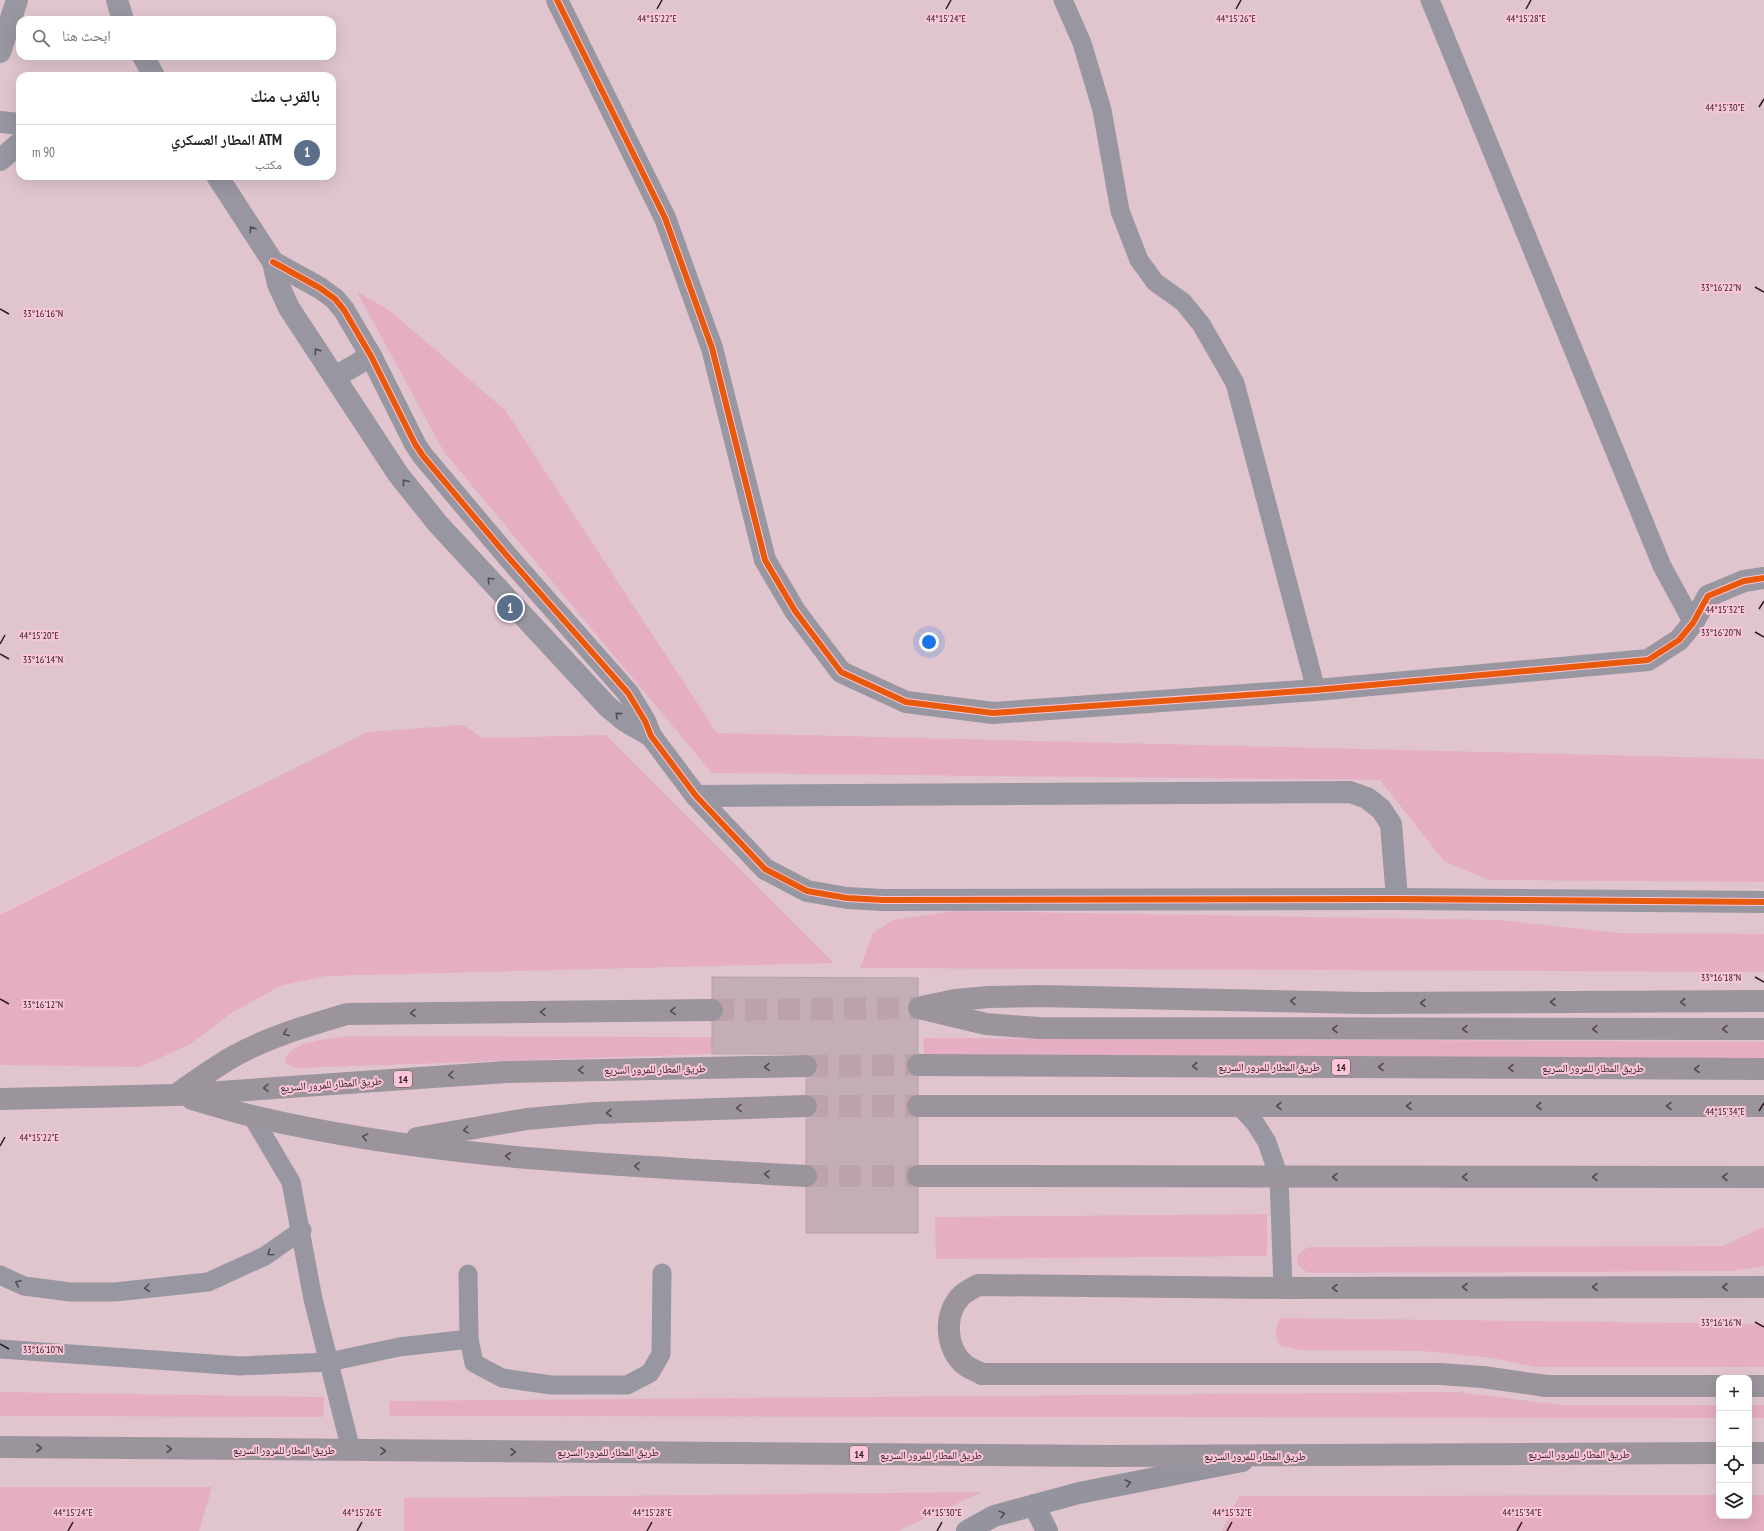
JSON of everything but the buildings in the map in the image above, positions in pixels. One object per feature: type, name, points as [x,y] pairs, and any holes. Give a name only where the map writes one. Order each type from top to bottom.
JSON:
[{"type":"highway","points":[[1764,1002],[1364,1003],[1040,996],[989,997],[955,1000],[919,1008],[986,1024],[1039,1028],[1764,1029]]},
{"type":"highway","points":[[176,1095],[229,1059],[269,1040],[306,1026],[347,1014],[712,1010]]},
{"type":"highway","name":"طريق المطار للمرور السريع","points":[[918,1065],[1764,1069]]},
{"type":"highway","name":"طريق المطار للمرور السريع","points":[[0,1098],[176,1095],[506,1072],[806,1066]]},
{"type":"highway","name":"14","points":[[176,1095],[252,1116],[395,1142],[560,1161],[806,1176]]},
{"type":"highway","points":[[395,1142],[527,1119],[595,1113],[806,1106]]},
{"type":"highway","points":[[918,1106],[1764,1106]]},
{"type":"highway","points":[[918,1176],[1764,1177]]},
{"type":"highway","points":[[1716,1386],[1546,1386],[1483,1377],[1440,1374],[982,1374],[965,1365],[953,1349],[948,1331],[951,1312],[962,1295],[978,1285],[1283,1288],[1764,1287]]},
{"type":"highway","points":[[1752,1386],[1764,1386]]},
{"type":"highway","name":"طريق المطار للمرور السريع","points":[[0,1447],[1108,1456],[1716,1453]]},
{"type":"highway","points":[[1752,1453],[1764,1453]]},
{"type":"street","points":[[0,52],[17,0]]},
{"type":"street","points":[[117,0],[122,16]]},
{"type":"street","points":[[557,0],[665,218],[712,348],[765,560],[795,611],[841,672],[906,702],[993,714],[1316,690],[1648,660],[1679,640],[1693,623],[1708,596],[1744,580],[1764,578]]},
{"type":"street","points":[[145,60],[152,72]]},
{"type":"street","points":[[0,122],[16,124]]},
{"type":"street","points":[[0,160],[16,146]]},
{"type":"street","points":[[220,180],[273,262],[278,284],[286,302],[398,474],[438,524],[607,706],[625,721],[651,736]]},
{"type":"street","points":[[273,262],[320,288],[335,299],[371,356],[415,444],[423,456],[628,693],[645,721],[651,736],[696,796],[765,869],[807,891],[847,898],[883,900],[1397,899],[1764,902]]},
{"type":"street","points":[[334,377],[371,356]]},
{"type":"street","points":[[696,796],[1350,792],[1367,798],[1381,809],[1391,824],[1397,899]]},
{"type":"street","points":[[967,1531],[994,1516],[1079,1493],[1267,1456]]},
{"type":"street","points":[[1034,1505],[1047,1531]]},
{"type":"lane","points":[[1063,0],[1082,42],[1102,110],[1120,211],[1139,260],[1155,282],[1183,302],[1201,324],[1235,384],[1316,690]]},
{"type":"lane","points":[[1430,0],[1662,566],[1693,623]]},
{"type":"lane","points":[[1239,1106],[1255,1123],[1267,1142],[1279,1177],[1283,1288]]},
{"type":"lane","points":[[252,1116],[291,1182],[302,1230],[314,1299],[351,1450]]},
{"type":"lane","points":[[0,1275],[24,1286],[70,1292],[115,1292],[208,1282],[265,1256],[302,1230]]},
{"type":"lane","points":[[468,1274],[469,1339],[474,1363],[502,1378],[551,1385],[627,1385],[650,1372],[661,1354],[662,1273]]},
{"type":"lane","points":[[0,1349],[240,1366],[329,1362],[399,1347],[469,1339]]},
{"type":"shaded area","points":[[357,292],[389,310],[505,410],[717,733],[1764,759],[1764,882],[1489,880],[1444,861],[1380,780],[712,773],[444,452]]},
{"type":"shaded area","points":[[463,725],[483,738],[606,735],[834,963],[326,976],[280,986],[233,1012],[189,1045],[139,1067],[0,1065],[0,915],[367,732]]},
{"type":"shaded area","points":[[954,911],[1497,920],[1620,933],[1764,934],[1764,972],[860,968],[873,933],[893,920]]},
{"type":"shaded area","points":[[352,1036],[712,1037],[712,1054],[296,1068],[287,1064],[285,1058],[290,1052],[306,1043]]},
{"type":"shaded area","points":[[923,1038],[1764,1042],[1764,1058],[924,1058]]},
{"type":"shaded area","points":[[1267,1214],[1267,1256],[936,1259],[935,1217]]},
{"type":"shaded area","points":[[1764,1227],[1764,1266],[1732,1271],[1311,1273],[1301,1268],[1297,1260],[1300,1253],[1310,1247],[1722,1246]]},
{"type":"shaded area","points":[[1280,1318],[1764,1324],[1764,1367],[1536,1367],[1493,1358],[1422,1351],[1300,1350],[1280,1346],[1276,1339],[1276,1329]]},
{"type":"shaded area","points":[[0,1392],[324,1397],[323,1417],[0,1416]]},
{"type":"shaded area","points":[[1458,1392],[1563,1405],[1716,1405],[1716,1418],[389,1416],[390,1401]]},
{"type":"shaded area","points":[[1752,1405],[1764,1405],[1764,1418],[1752,1418]]},
{"type":"shaded area","points":[[0,1487],[212,1487],[199,1531],[0,1531]]},
{"type":"shaded area","points":[[982,1492],[898,1531],[404,1531],[404,1498]]},
{"type":"shaded area","points":[[1716,1495],[1716,1519],[1752,1519],[1752,1495],[1764,1495],[1764,1531],[1222,1531],[1239,1496]]},
{"type":"tunnel","points":[[712,1010],[919,1008]]},
{"type":"tunnel","points":[[806,1066],[918,1065]]},
{"type":"tunnel","points":[[806,1106],[918,1106]]},
{"type":"tunnel","points":[[806,1176],[918,1176]]},
{"type":"cycle path","points":[[557,0],[665,218],[712,348],[765,560],[795,611],[841,672],[906,702],[993,713],[1316,690],[1648,660],[1679,640],[1693,623],[1708,596],[1744,581],[1764,578]]},
{"type":"cycle path","points":[[273,262],[320,288],[335,299],[344,310],[371,356],[415,444],[423,456],[508,557],[628,693],[645,721],[651,736],[696,796],[765,869],[807,891],[847,898],[883,900],[1397,899],[1764,902]]},
{"type":"place","name":"ATM المطار العسكري","points":[[510,608]]}]
